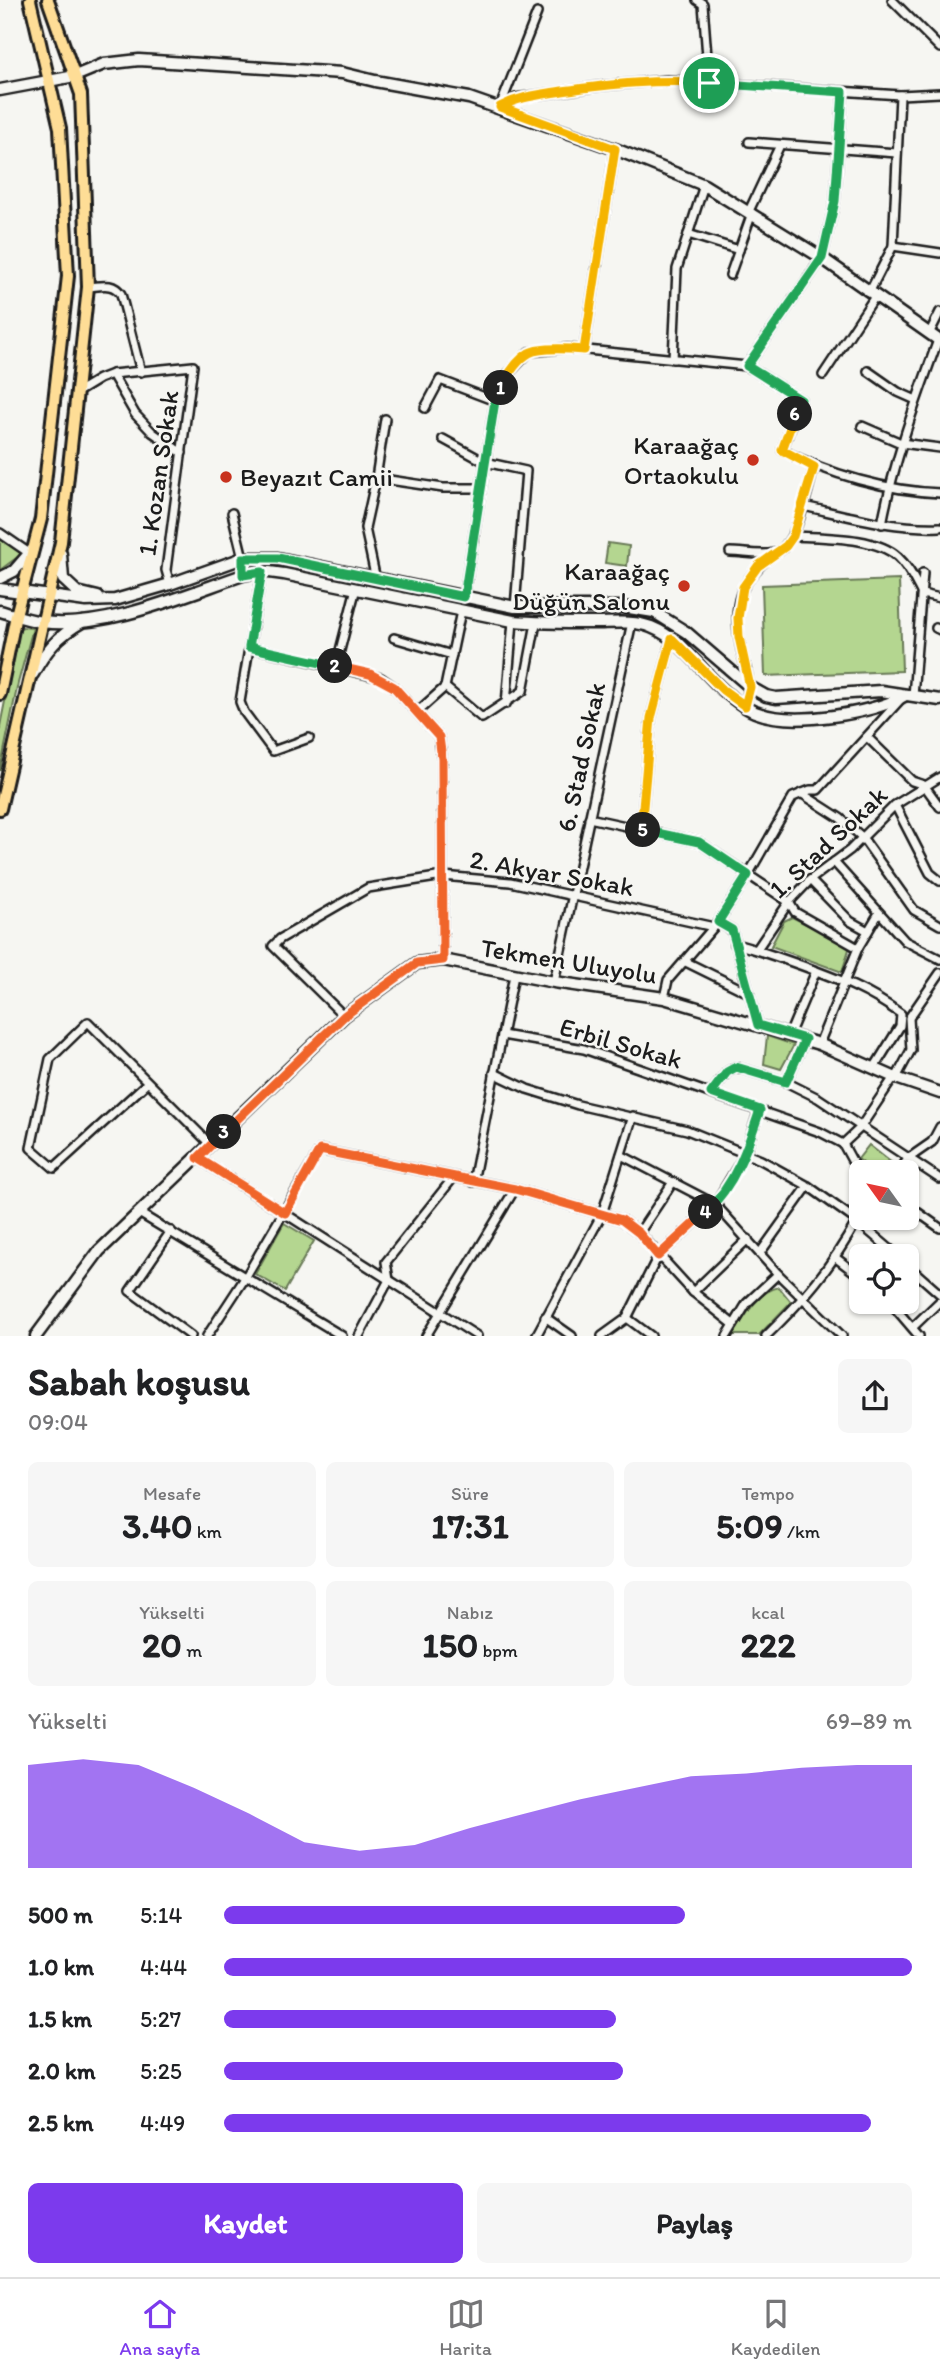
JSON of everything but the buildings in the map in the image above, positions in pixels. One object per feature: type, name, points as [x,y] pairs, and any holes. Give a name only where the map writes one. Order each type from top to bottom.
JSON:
[{"type":"main road","points":[[1,690],[16,615],[41,519],[68,276],[60,128],[30,0]]},
{"type":"main road","points":[[0,809],[61,542],[88,287],[80,94],[48,0]]},
{"type":"street","points":[[697,0],[703,4],[709,83]]},
{"type":"street","points":[[892,0],[940,48]]},
{"type":"street","points":[[500,107],[537,12]]},
{"type":"street","points":[[0,90],[75,76],[104,64],[139,60],[342,73],[469,98],[615,149],[704,185],[822,258],[936,338]]},
{"type":"street","points":[[500,107],[516,98],[667,80],[900,95],[940,93]]},
{"type":"street","points":[[747,366],[822,258],[835,201],[843,92]]},
{"type":"street","points":[[823,375],[873,293],[893,246],[900,95]]},
{"type":"street","points":[[749,142],[897,153]]},
{"type":"street","points":[[730,275],[750,212],[780,145]]},
{"type":"street","points":[[584,350],[615,149]]},
{"type":"street","points":[[673,359],[677,269],[704,185]]},
{"type":"street","points":[[688,234],[739,250]]},
{"type":"street","points":[[893,246],[940,253]]},
{"type":"street","points":[[76,393],[111,374],[141,372],[121,294],[116,287],[110,285],[88,287]]},
{"type":"street","points":[[882,524],[889,486],[936,338],[940,312]]},
{"type":"street","points":[[417,712],[445,687],[464,597],[495,401],[508,374],[529,352],[568,348],[747,366],[801,400],[782,450],[814,467],[917,492],[940,493]]},
{"type":"street","name":"1. Kozan Sokak","points":[[141,372],[193,366],[166,570],[170,584]]},
{"type":"street","points":[[868,371],[898,392],[916,400]]},
{"type":"street","points":[[111,374],[135,414],[152,432],[182,453]]},
{"type":"street","points":[[425,408],[440,380],[495,401]]},
{"type":"street","points":[[376,580],[365,528],[385,419]]},
{"type":"street","points":[[862,426],[901,443],[940,448]]},
{"type":"street","points":[[443,439],[485,463],[526,471],[514,607]]},
{"type":"street","points":[[745,706],[750,687],[739,637],[743,587],[749,576],[786,546],[793,536],[814,467]]},
{"type":"street","points":[[376,478],[443,488],[481,488]]},
{"type":"street","points":[[803,506],[882,524],[940,527]]},
{"type":"street","points":[[232,513],[243,558],[243,575]]},
{"type":"street","points":[[0,533],[31,551],[14,570],[0,578]]},
{"type":"street","points":[[793,536],[871,542],[897,556],[911,572],[922,594]]},
{"type":"street","points":[[61,542],[63,579],[69,586],[77,592],[115,600]]},
{"type":"street","points":[[730,552],[775,554]]},
{"type":"street","points":[[0,589],[86,601],[115,600],[243,558],[278,558],[514,607],[623,607],[654,612],[686,632],[750,687],[776,698],[881,691],[940,700]]},
{"type":"street","points":[[0,611],[43,622],[85,621],[121,616],[243,575],[262,572],[513,621],[632,622],[648,626],[672,639],[723,690],[745,706],[758,713],[784,719],[811,718],[879,707],[909,696]]},
{"type":"street","points":[[262,572],[240,702],[244,712],[273,751],[309,738]]},
{"type":"street","points":[[664,998],[668,980],[716,924],[793,797],[818,790],[909,696],[923,573]]},
{"type":"street","points":[[336,667],[356,589]]},
{"type":"street","points":[[922,594],[940,598]]},
{"type":"street","points":[[28,684],[51,645],[85,621]]},
{"type":"street","points":[[506,704],[513,621]]},
{"type":"street","name":"6. Stad Sokak","points":[[554,982],[632,622]]},
{"type":"street","points":[[445,687],[482,718],[506,704],[523,691],[536,623]]},
{"type":"street","points":[[394,638],[452,655]]},
{"type":"street","points":[[641,829],[651,718],[672,639]]},
{"type":"street","points":[[249,647],[381,678],[394,687],[439,737],[442,759],[443,960]]},
{"type":"street","points":[[0,673],[1,690]]},
{"type":"street","points":[[867,737],[912,781],[924,785],[940,807]]},
{"type":"street","name":"1. Stad Sokak","points":[[757,949],[789,902],[810,880],[850,850],[895,805],[940,777]]},
{"type":"street","points":[[802,793],[862,836],[914,910],[940,925]]},
{"type":"street","points":[[895,805],[930,873],[940,881]]},
{"type":"street","points":[[589,817],[699,842],[789,902],[795,912],[858,948]]},
{"type":"street","points":[[834,862],[905,941],[940,959]]},
{"type":"street","name":"2. Akyar Sokak","points":[[344,1016],[273,946],[280,939],[368,888],[443,876],[510,882],[716,924]]},
{"type":"street","points":[[810,880],[850,921],[868,931]]},
{"type":"street","points":[[819,1044],[858,948],[879,913]]},
{"type":"street","points":[[716,924],[732,930],[758,1025]]},
{"type":"street","points":[[736,944],[844,980],[880,999],[901,1014],[900,1026],[874,1068]]},
{"type":"street","name":"Tekmen Uluyolu","points":[[41,1334],[99,1251],[344,1016],[417,963],[443,960],[554,982],[664,998],[805,1039],[940,1093]]},
{"type":"street","points":[[685,962],[749,993]]},
{"type":"street","points":[[789,1034],[816,971]]},
{"type":"street","points":[[852,1160],[843,1144],[860,1128],[911,1050],[909,1018],[940,973]]},
{"type":"street","points":[[473,1182],[514,975]]},
{"type":"street","points":[[147,1083],[54,1168],[31,1148],[50,1059],[88,1022],[211,1145]]},
{"type":"street","name":"Erbil Sokak","points":[[502,1035],[584,1049],[820,1132],[843,1144]]},
{"type":"street","points":[[786,1082],[805,1039]]},
{"type":"street","points":[[711,1093],[727,1072],[736,1067],[786,1082],[818,1098],[940,1179]]},
{"type":"street","points":[[494,1073],[527,1088],[578,1105],[687,1130],[746,1154],[808,1186],[849,1216]]},
{"type":"street","points":[[602,1335],[627,1318],[658,1256],[715,1203],[746,1154],[760,1110]]},
{"type":"street","points":[[536,1335],[603,1214],[633,1116]]},
{"type":"street","points":[[909,1158],[932,1142],[940,1127]]},
{"type":"street","points":[[207,1335],[285,1213],[320,1150],[515,1189],[622,1220],[639,1233],[693,1292],[733,1324]]},
{"type":"street","points":[[621,1155],[715,1203],[803,1300],[842,1335]]},
{"type":"street","points":[[198,1158],[477,1335]]},
{"type":"street","points":[[359,1335],[389,1280],[386,1262],[453,1178]]},
{"type":"street","points":[[639,1233],[673,1182]]},
{"type":"street","points":[[760,1253],[808,1186]]},
{"type":"street","points":[[426,1335],[515,1189]]},
{"type":"street","points":[[139,1213],[342,1335]]},
{"type":"street","points":[[919,1213],[940,1228]]},
{"type":"street","points":[[766,1335],[803,1300],[836,1258],[852,1230]]},
{"type":"street","points":[[867,1230],[884,1244]]},
{"type":"street","points":[[171,1231],[130,1291],[191,1335]]},
{"type":"street","points":[[693,1292],[748,1239]]},
{"type":"street","points":[[836,1258],[849,1268]]},
{"type":"street","points":[[727,1335],[747,1303],[778,1274]]},
{"type":"street","points":[[919,1275],[940,1294]]},
{"type":"street","points":[[914,1328],[940,1301]]},
{"type":"street","points":[[901,1314],[919,1335]]},
{"type":"street","points":[[545,1317],[572,1335]]},
{"type":"street","points":[[627,1318],[651,1335]]},
{"type":"green space","points":[[0,538],[23,553],[0,570]]},
{"type":"green space","points":[[608,543],[629,546],[627,566],[605,563]]},
{"type":"green space","points":[[899,580],[902,671],[765,676],[762,585]]},
{"type":"green space","points":[[20,627],[33,628],[18,683],[0,771],[0,726]]},
{"type":"green space","points":[[792,917],[850,946],[842,972],[771,946],[784,921]]},
{"type":"green space","points":[[767,1036],[794,1045],[781,1069],[764,1064]]},
{"type":"green space","points":[[869,1145],[888,1160],[859,1160]]},
{"type":"green space","points":[[284,1223],[314,1241],[285,1291],[255,1274]]},
{"type":"green space","points":[[779,1287],[791,1302],[759,1335],[733,1335],[758,1300]]},
{"type":"place","name":"Karaağaç Ortaokulu","points":[[753,460]]},
{"type":"place","name":"Beyazıt Camii","points":[[226,477]]},
{"type":"place","name":"Karaağaç Düğün Salonu","points":[[684,586]]},
{"type":"route","points":[[667,80],[709,83],[843,92],[835,201],[822,258],[747,366],[801,400],[782,450],[814,467],[793,536],[786,546],[758,566],[743,587],[738,618],[741,652],[750,687],[745,706],[723,690],[672,639],[651,718],[641,829],[699,842],[748,875],[718,922],[732,930],[758,1025],[805,1039],[786,1082],[736,1067],[727,1072],[711,1093],[760,1110],[746,1154],[715,1203],[658,1256],[639,1233],[622,1220],[515,1189],[320,1150],[285,1213],[198,1158],[344,1016],[417,963],[443,960],[442,759],[439,737],[430,725],[394,687],[381,678],[249,647],[262,572],[243,575],[243,558],[278,558],[464,597],[495,401],[508,374],[529,352],[568,348],[584,350],[615,149],[500,107],[516,98],[600,86],[667,80]]}]
